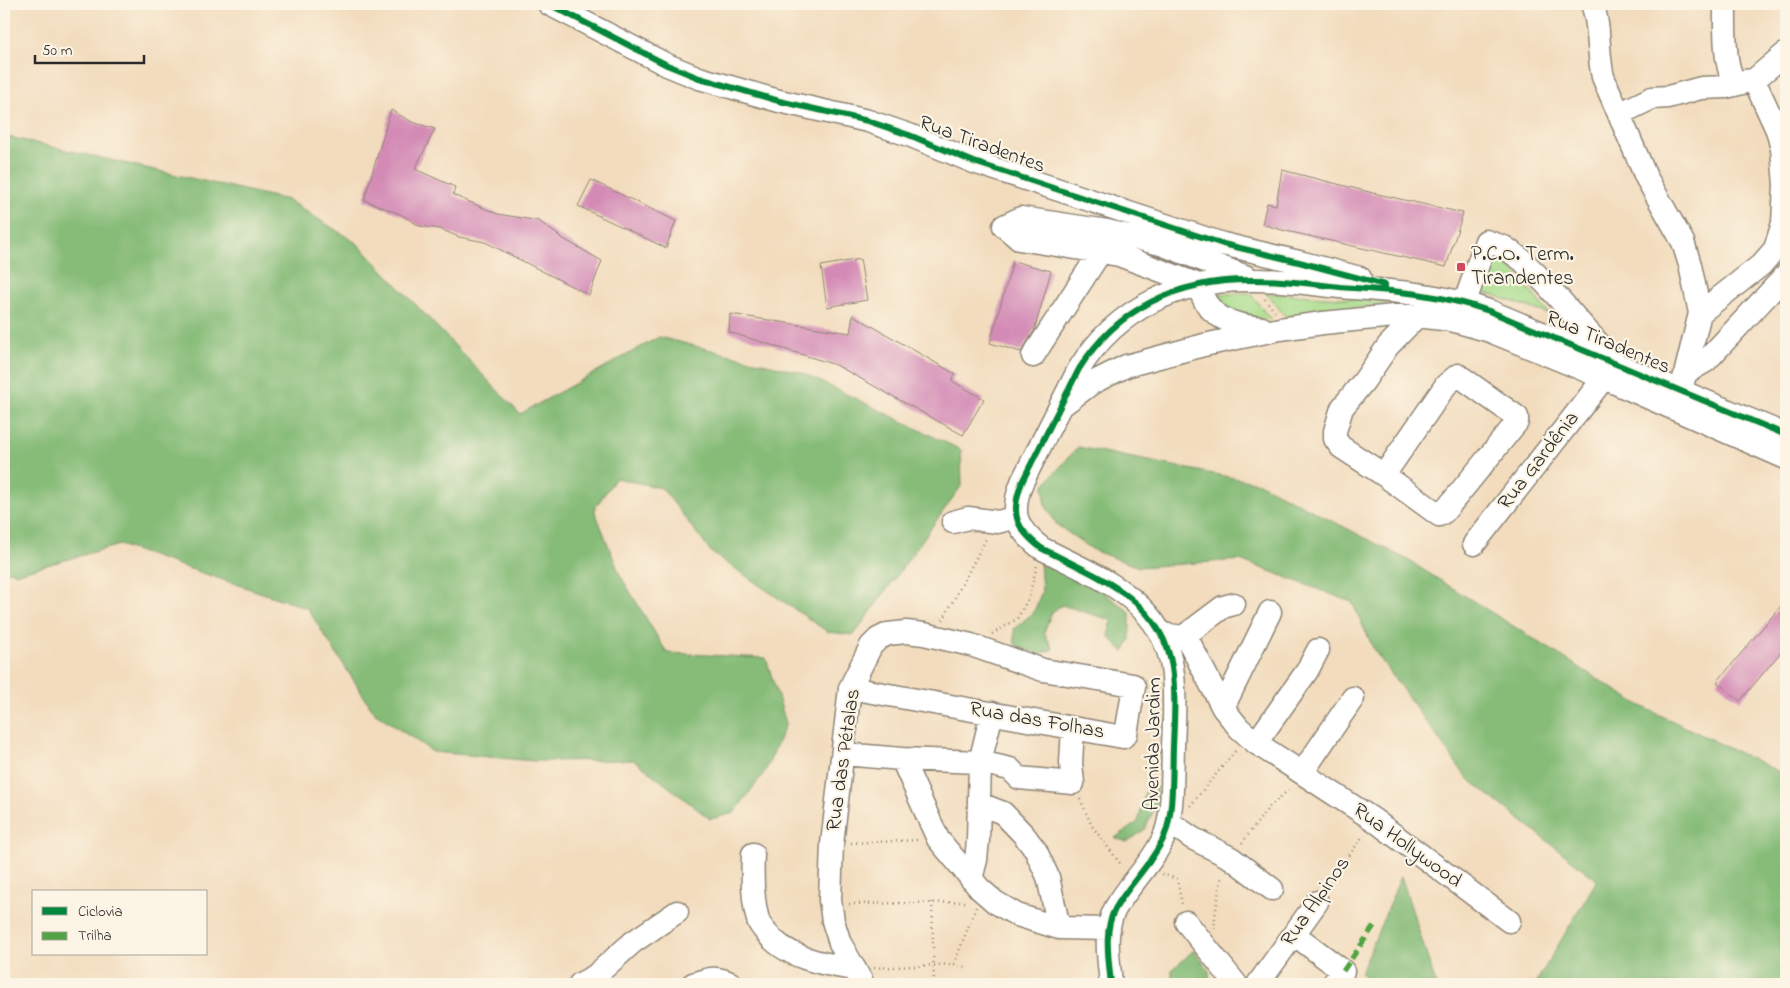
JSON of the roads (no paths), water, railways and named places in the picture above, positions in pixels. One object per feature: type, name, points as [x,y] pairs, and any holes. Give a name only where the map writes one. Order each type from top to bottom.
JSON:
[{"type":"street","name":"Rua Tiradentes","points":[[549,4],[667,65],[699,78],[779,101],[868,121],[1217,253],[1299,262],[1413,292],[1465,302],[1489,311],[1786,458]]},
{"type":"street","points":[[1592,4],[1597,19],[1600,64],[1603,77],[1646,177],[1682,242],[1690,265],[1700,313],[1684,381]]},
{"type":"street","points":[[1725,4],[1726,52],[1732,77],[1738,81],[1754,80]]},
{"type":"street","points":[[1619,114],[1652,98],[1668,97],[1701,88],[1726,87],[1754,80],[1786,53]]},
{"type":"street","points":[[1700,313],[1761,265],[1775,249],[1784,223],[1785,185],[1782,149],[1777,130],[1754,80]]},
{"type":"street","points":[[1104,241],[1161,244],[1217,253],[1199,285],[1200,293],[1207,306],[1218,316],[1230,322],[1247,326],[1280,323]]},
{"type":"street","points":[[1104,241],[1129,258],[1199,285]]},
{"type":"street","points":[[1033,356],[1104,241]]},
{"type":"street","name":"Rua Tiradentes","points":[[1465,302],[1486,241],[1504,247],[1522,260],[1546,284],[1610,371]]},
{"type":"street","name":"Rua Tiradentes","points":[[1217,253],[1259,289]]},
{"type":"street","points":[[1151,267],[1156,280],[1156,293],[1152,300]]},
{"type":"street","points":[[1684,381],[1706,362],[1786,275]]},
{"type":"street","name":"Rua Tiradentes","points":[[1199,285],[1219,281],[1259,289],[1413,292]]},
{"type":"street","points":[[953,522],[968,518],[1000,525],[1079,369],[1094,348],[1126,317],[1152,300],[1172,292],[1199,285]]},
{"type":"street","points":[[1384,475],[1446,385],[1458,375],[1517,417],[1517,422],[1442,514],[1435,513],[1384,475],[1341,447],[1335,439],[1335,431],[1342,408],[1364,381],[1388,346],[1417,316],[1430,310],[1458,309],[1465,302],[1474,316],[1490,331]]},
{"type":"street","name":"Rua Tiradentes","points":[[1280,323],[1417,316],[1450,320],[1490,331],[1610,371],[1684,381],[1786,436]]},
{"type":"street","points":[[1380,317],[1388,346]]},
{"type":"street","points":[[1061,406],[1092,383],[1126,366],[1280,323]]},
{"type":"street","name":"Rua Gardênia","points":[[1474,544],[1610,371]]},
{"type":"street","name":"Avenida Jardim","points":[[1000,525],[1022,531],[1041,548],[1102,578],[1122,591],[1173,636],[1172,668],[1177,817],[1157,850],[1114,910],[1109,929],[1108,943],[1111,984]]},
{"type":"street","points":[[1173,636],[1223,607],[1234,604]]},
{"type":"street","points":[[1222,708],[1270,612]]},
{"type":"street","name":"Rua das Pétalas","points":[[859,977],[840,943],[833,921],[831,904],[832,844],[850,688],[871,646],[878,639],[888,634],[906,632],[935,636],[971,645]]},
{"type":"street","name":"Rua Hollywood","points":[[1173,636],[1190,644],[1222,708],[1239,728],[1256,743],[1374,820],[1510,921]]},
{"type":"street","name":"Rua das Folhas","points":[[850,688],[1125,736],[1134,685],[1043,670],[971,645]]},
{"type":"street","points":[[1256,743],[1307,671],[1318,650]]},
{"type":"street","points":[[1302,773],[1353,698]]},
{"type":"street","points":[[976,890],[980,762],[992,713]]},
{"type":"street","points":[[843,754],[902,759],[980,762],[1010,769],[1019,778],[1073,783],[1071,763],[1073,728]]},
{"type":"street","points":[[902,759],[938,839],[976,890],[1017,915],[1059,928],[1109,929]]},
{"type":"street","points":[[980,804],[1003,813],[1036,851],[1048,877],[1059,928]]},
{"type":"street","points":[[1177,817],[1192,838],[1231,858],[1272,889]]},
{"type":"street","points":[[753,854],[752,882],[758,921],[772,940],[795,955],[859,977]]},
{"type":"street","name":"Rua Alpinos","points":[[1258,984],[1317,902]]},
{"type":"street","points":[[580,984],[595,976],[633,942],[678,912]]},
{"type":"street","points":[[1186,922],[1236,984]]},
{"type":"street","points":[[1303,941],[1338,978]]},
{"type":"street","points":[[693,984],[708,978],[722,982]]},
{"type":"place","name":"P.C.O. Term. Tirandentes","points":[[1461,267]]}]
